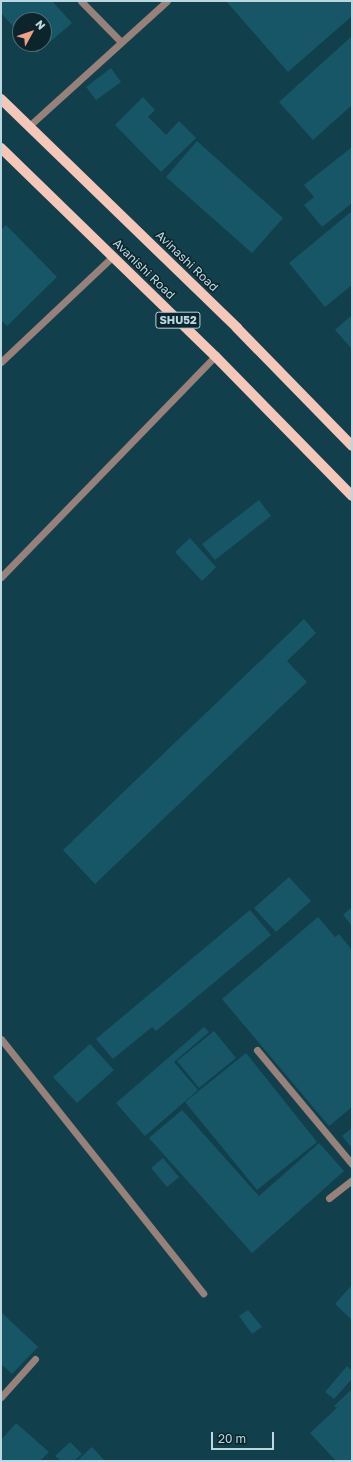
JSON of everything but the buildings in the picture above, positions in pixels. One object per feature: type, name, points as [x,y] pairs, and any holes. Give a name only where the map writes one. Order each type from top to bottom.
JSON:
[{"type":"main road","name":"Avinashi Road","points":[[1,99],[237,328],[352,444]]},
{"type":"main road","name":"Avanishi Road","points":[[1,148],[215,356],[352,496]]},
{"type":"street","points":[[81,1],[121,42]]},
{"type":"street","points":[[29,126],[167,1]]},
{"type":"street","points":[[1,362],[113,256]]},
{"type":"street","points":[[1,577],[215,356]]},
{"type":"street","points":[[1,1039],[203,1293]]},
{"type":"street","points":[[257,1050],[352,1164]]},
{"type":"street","points":[[329,1198],[352,1180]]},
{"type":"street","points":[[1,1396],[35,1360]]}]
